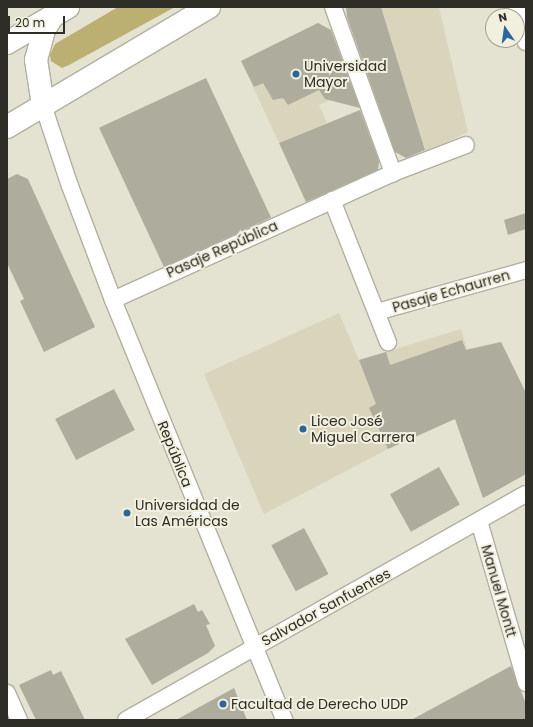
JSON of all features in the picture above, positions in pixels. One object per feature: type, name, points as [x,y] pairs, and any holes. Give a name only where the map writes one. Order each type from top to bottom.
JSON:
[{"type":"main road","points":[[7,127],[209,7]]},
{"type":"main road","points":[[43,105],[36,60],[44,30],[60,12]]},
{"type":"main road","points":[[7,43],[60,12]]},
{"type":"street","points":[[333,7],[394,173]]},
{"type":"street","points":[[517,7],[526,42]]},
{"type":"street","name":"República","points":[[43,105],[70,186],[113,300],[284,720]]},
{"type":"street","name":"Pasaje República","points":[[113,300],[332,200],[394,173],[466,145]]},
{"type":"street","points":[[332,200],[388,342]]},
{"type":"street","name":"Pasaje Echaurren","points":[[377,312],[526,270]]},
{"type":"street","name":"Salvador Sanfuentes","points":[[126,720],[526,494]]},
{"type":"street","name":"Manuel Montt","points":[[479,521],[526,683]]},
{"type":"street","points":[[7,693],[19,720]]},
{"type":"shaded area","points":[[118,7],[175,7],[69,65],[62,68],[51,61],[50,55],[55,44]]},
{"type":"shaded area","points":[[381,7],[439,7],[468,132],[426,152]]},
{"type":"shaded area","name":"Universidad Mayor","points":[[318,23],[329,31],[351,91],[319,105],[327,123],[279,143],[241,61]]},
{"type":"shaded area","points":[[339,313],[359,360],[461,329],[467,349],[501,342],[526,393],[526,474],[483,498],[455,419],[388,449],[264,514],[204,374]]},
{"type":"building","points":[[346,7],[381,7],[425,150],[406,158],[395,152],[347,17]]},
{"type":"building","name":"Universidad Mayor","points":[[318,23],[331,30],[360,108],[325,99],[319,90],[288,105],[283,98],[273,100],[263,83],[254,87],[241,61]]},
{"type":"building","points":[[206,78],[271,218],[164,267],[99,128]]},
{"type":"building","points":[[360,110],[379,161],[378,170],[306,202],[279,143]]},
{"type":"building","points":[[17,174],[28,179],[95,327],[44,352],[20,301],[24,299],[7,263],[7,179]]},
{"type":"building","points":[[526,213],[526,229],[508,235],[504,220]]},
{"type":"building","points":[[462,340],[466,350],[501,342],[526,393],[526,474],[483,498],[455,419],[388,449],[369,408],[376,404],[359,360],[386,352],[390,365]]},
{"type":"building","points":[[114,389],[135,430],[76,460],[55,419]]},
{"type":"building","points":[[439,467],[460,505],[411,532],[390,494]]},
{"type":"building","points":[[304,528],[328,574],[296,591],[271,545]]},
{"type":"building","points":[[194,604],[198,612],[202,610],[210,624],[206,625],[215,646],[208,653],[152,685],[125,639]]},
{"type":"building","points":[[511,666],[526,704],[526,720],[411,720]]},
{"type":"building","points":[[51,670],[53,675],[61,671],[85,720],[36,720],[19,685]]},
{"type":"building","name":"Facultad de Derecho UDP","points":[[234,688],[247,720],[176,720]]},
{"type":"place","name":"Universidad Mayor","points":[[296,74]]},
{"type":"place","name":"Liceo José Miguel Carrera","points":[[303,429]]},
{"type":"place","name":"Universidad de Las Américas","points":[[127,513]]},
{"type":"place","name":"Facultad de Derecho UDP","points":[[223,704]]}]
